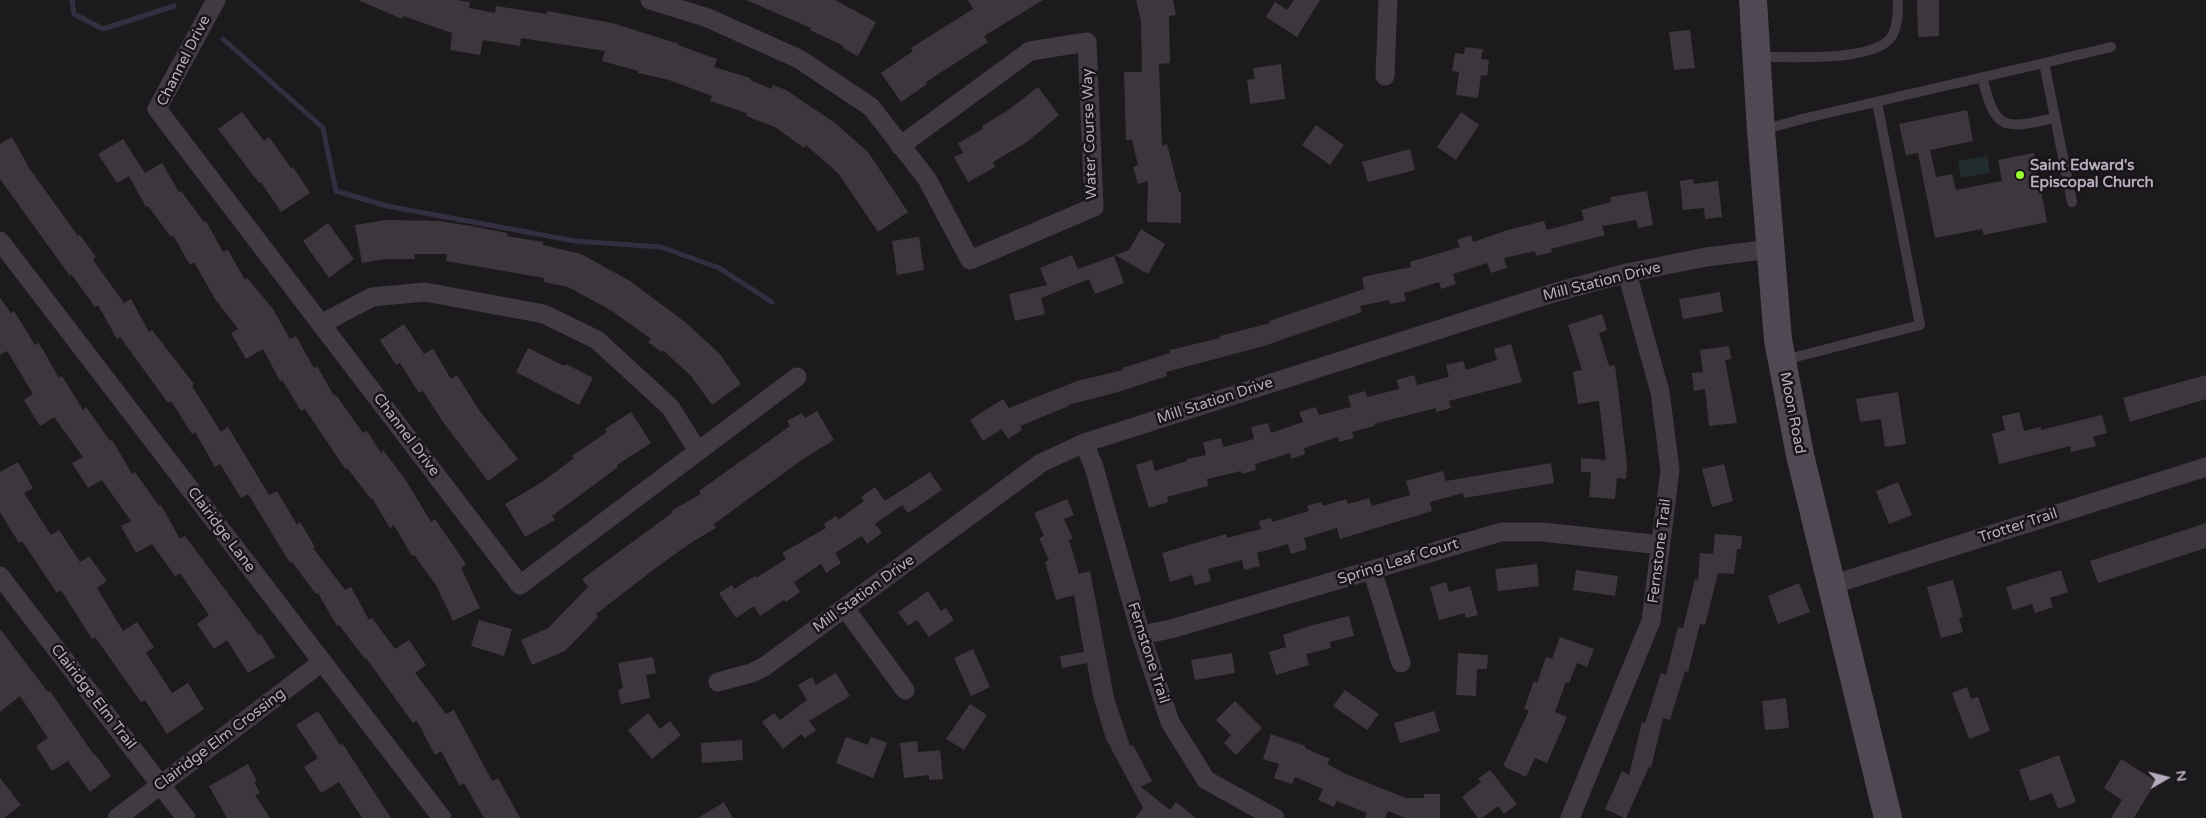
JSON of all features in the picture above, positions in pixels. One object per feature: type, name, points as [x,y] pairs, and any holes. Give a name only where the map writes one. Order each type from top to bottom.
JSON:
[{"type":"street","name":"Channel Drive","points":[[216,0],[157,109],[520,585],[797,377]]},
{"type":"street","name":"Water Course Way","points":[[650,0],[708,18],[799,59],[871,107],[900,146],[927,179],[970,260],[1094,207],[1087,42],[1030,51],[900,146]]},
{"type":"street","points":[[1385,76],[1388,0]]},
{"type":"street","name":"Moon Road","points":[[1753,0],[1761,131],[1778,340],[1800,455],[1888,818]]},
{"type":"street","name":"Clairidge Lane","points":[[0,241],[442,818]]},
{"type":"street","name":"Mill Station Drive","points":[[718,682],[751,673],[764,667],[1041,463],[1084,443],[1553,293],[1627,273],[1706,257],[1771,248]]},
{"type":"street","name":"Fernstone Trail","points":[[1570,818],[1651,621],[1670,470],[1660,392],[1627,273]]},
{"type":"street","points":[[321,324],[372,297],[425,292],[544,314],[598,340],[670,407],[698,451]]},
{"type":"street","name":"Fernstone Trail","points":[[1084,443],[1094,467],[1141,635],[1170,722],[1206,780],[1275,818]]},
{"type":"street","name":"Trotter Trail","points":[[1831,585],[2206,466]]},
{"type":"street","name":"Spring Leaf Court","points":[[1141,635],[1172,629],[1501,532],[1543,532],[1661,545]]},
{"type":"street","points":[[1372,570],[1401,663]]},
{"type":"street","name":"Clairidge Elm Trail","points":[[0,576],[186,818]]},
{"type":"street","points":[[845,608],[905,690]]},
{"type":"street","name":"Clairidge Elm Crossing","points":[[117,818],[322,662]]},
{"type":"lane","points":[[1757,56],[1840,56],[1862,53],[1877,48],[1887,42],[1893,34],[1898,17],[1898,0]]},
{"type":"lane","points":[[1761,131],[2111,47]]},
{"type":"lane","points":[[2044,63],[2072,202]]},
{"type":"lane","points":[[1982,77],[1991,110],[2004,123],[2021,124],[2055,118]]},
{"type":"lane","points":[[1782,361],[1920,325],[1877,102]]},
{"type":"shaded area","points":[[1987,156],[1990,173],[1961,178],[1958,161]]},
{"type":"building","points":[[358,0],[456,0],[470,2],[469,8],[495,13],[496,6],[547,14],[547,11],[612,23],[679,44],[717,59],[714,67],[750,78],[750,80],[772,89],[773,85],[786,90],[835,123],[868,152],[908,212],[878,232],[838,173],[806,145],[804,148],[775,127],[746,116],[747,113],[710,101],[712,96],[669,80],[638,73],[638,71],[602,61],[605,51],[521,38],[520,46],[483,40],[480,55],[450,50],[452,33],[403,16],[402,19]]},
{"type":"building","points":[[746,0],[835,0],[876,22],[858,56],[843,48],[844,46],[810,30],[811,28]]},
{"type":"building","points":[[968,0],[1043,0],[984,36],[988,42],[926,82],[927,84],[901,102],[881,73],[913,51],[911,48],[973,9]]},
{"type":"building","points":[[1136,0],[1173,0],[1176,15],[1169,16],[1170,63],[1159,64],[1162,146],[1167,144],[1179,192],[1181,192],[1181,223],[1147,222],[1148,181],[1138,184],[1133,167],[1138,165],[1132,140],[1126,140],[1124,72],[1142,72],[1141,21]]},
{"type":"building","points":[[1294,0],[1320,0],[1297,37],[1266,17],[1275,2],[1287,10]]},
{"type":"building","points":[[1917,0],[1939,0],[1939,36],[1918,37]]},
{"type":"building","points":[[1690,30],[1695,68],[1674,70],[1669,32]]},
{"type":"building","points":[[1465,47],[1483,49],[1481,59],[1489,60],[1487,76],[1481,75],[1478,98],[1456,95],[1459,72],[1452,71],[1455,53],[1464,54]]},
{"type":"building","points":[[1281,64],[1285,99],[1250,104],[1247,80],[1255,79],[1253,68]]},
{"type":"building","points":[[1038,87],[1059,115],[1027,142],[993,162],[995,167],[968,182],[954,157],[963,153],[958,143],[983,129],[982,126],[1007,111]]},
{"type":"building","name":"Saint Edward's Episcopal Church","points":[[1967,110],[1973,141],[1930,150],[1936,177],[1952,174],[1956,190],[2002,181],[1998,160],[2034,153],[2047,222],[1984,235],[1982,229],[1935,238],[1918,153],[1906,155],[1899,124]]},
{"type":"building","points":[[242,112],[264,141],[269,137],[291,168],[293,167],[310,193],[281,212],[261,182],[259,183],[218,129]]},
{"type":"building","points":[[1461,112],[1479,125],[1456,160],[1437,147]]},
{"type":"building","points":[[1316,125],[1344,145],[1330,165],[1302,145]]},
{"type":"building","points":[[12,137],[29,168],[78,236],[80,235],[96,257],[93,260],[124,303],[131,299],[149,332],[152,330],[194,384],[192,386],[221,432],[228,427],[269,495],[277,491],[297,525],[300,522],[315,547],[313,548],[345,590],[351,587],[369,620],[372,618],[395,649],[409,640],[426,665],[415,673],[446,714],[454,710],[492,781],[498,778],[520,818],[484,818],[464,783],[460,786],[441,751],[435,755],[417,721],[413,723],[366,658],[339,625],[337,626],[318,593],[316,594],[292,562],[290,563],[248,494],[241,498],[220,464],[215,467],[195,432],[192,434],[171,401],[168,403],[120,337],[117,339],[98,305],[95,307],[72,275],[70,276],[0,179],[0,144]]},
{"type":"building","points":[[123,139],[145,173],[162,163],[179,192],[181,191],[204,222],[206,221],[223,252],[228,250],[245,280],[247,278],[273,309],[290,339],[296,336],[314,368],[317,366],[334,396],[336,395],[363,433],[367,431],[381,453],[383,450],[405,479],[431,522],[435,519],[466,564],[461,568],[480,608],[453,621],[436,585],[414,555],[412,556],[394,525],[390,528],[372,498],[347,468],[346,470],[305,409],[301,411],[282,380],[280,381],[263,349],[246,359],[231,333],[238,329],[215,299],[194,262],[190,265],[173,235],[171,237],[148,206],[146,207],[129,176],[117,183],[98,154]]},
{"type":"building","points":[[1410,149],[1415,170],[1368,182],[1362,162]]},
{"type":"building","points":[[1693,179],[1694,184],[1718,181],[1722,217],[1705,219],[1704,208],[1683,210],[1680,181]]},
{"type":"building","points":[[1647,191],[1653,225],[1638,228],[1636,220],[1602,226],[1605,235],[1551,249],[1552,252],[1536,256],[1535,251],[1504,258],[1507,268],[1491,273],[1487,263],[1453,274],[1456,284],[1441,289],[1439,282],[1404,293],[1406,301],[1390,304],[1389,300],[1360,306],[1362,312],[1264,346],[1166,372],[1167,376],[1118,392],[1068,405],[1020,426],[1022,430],[1008,439],[1002,429],[983,441],[970,420],[1003,399],[1009,408],[1077,381],[1123,370],[1122,368],[1170,353],[1170,350],[1270,323],[1269,321],[1364,289],[1362,277],[1411,267],[1410,262],[1460,247],[1457,240],[1471,235],[1473,242],[1508,230],[1544,221],[1547,230],[1584,220],[1581,210],[1611,202],[1610,197]]},
{"type":"building","points":[[386,220],[439,221],[471,226],[507,233],[507,236],[543,242],[543,245],[581,254],[630,281],[685,322],[719,353],[741,384],[712,405],[691,376],[663,350],[662,352],[648,342],[651,339],[612,311],[568,287],[544,282],[544,278],[446,261],[447,254],[414,254],[415,259],[385,259],[362,263],[355,225]]},
{"type":"building","points":[[328,223],[354,259],[329,278],[303,241]]},
{"type":"building","points":[[1141,229],[1165,244],[1148,274],[1115,255],[1129,250]]},
{"type":"building","points":[[919,237],[924,270],[897,275],[892,241]]},
{"type":"building","points":[[1072,255],[1078,269],[1114,256],[1124,283],[1095,294],[1089,279],[1041,298],[1045,314],[1015,321],[1009,294],[1047,285],[1040,268]]},
{"type":"building","points":[[1720,292],[1723,312],[1683,319],[1679,299]]},
{"type":"building","points":[[0,298],[11,313],[14,311],[35,345],[39,343],[59,378],[62,376],[83,410],[86,407],[110,441],[112,440],[132,474],[135,472],[159,506],[161,505],[180,539],[185,536],[259,635],[261,634],[275,657],[248,673],[227,640],[214,649],[197,624],[209,615],[180,573],[175,576],[152,544],[136,553],[121,526],[131,521],[102,480],[88,488],[72,463],[83,457],[54,417],[40,426],[24,400],[33,394],[7,351],[0,355]]},
{"type":"building","points":[[1602,314],[1607,330],[1599,333],[1609,366],[1615,365],[1627,464],[1626,479],[1617,478],[1615,499],[1589,497],[1591,472],[1581,472],[1581,458],[1606,460],[1599,401],[1578,404],[1573,372],[1582,370],[1568,325]]},
{"type":"building","points":[[404,324],[424,354],[433,349],[451,379],[457,375],[479,410],[518,459],[488,481],[443,422],[423,391],[419,393],[400,363],[396,365],[380,340]]},
{"type":"building","points":[[1511,344],[1522,382],[1449,401],[1451,408],[1436,412],[1436,408],[1374,424],[1374,426],[1352,432],[1354,438],[1339,442],[1338,437],[1304,448],[1305,454],[1291,459],[1290,453],[1255,464],[1256,470],[1242,474],[1241,471],[1207,479],[1208,486],[1167,497],[1168,502],[1149,508],[1136,465],[1152,460],[1155,471],[1187,461],[1187,459],[1206,455],[1203,442],[1221,438],[1223,447],[1254,439],[1251,427],[1268,423],[1271,433],[1303,422],[1299,412],[1316,407],[1319,415],[1351,407],[1348,396],[1365,391],[1367,397],[1399,389],[1397,380],[1414,375],[1417,385],[1449,377],[1446,365],[1463,361],[1466,370],[1497,360],[1494,349]]},
{"type":"building","points":[[1729,346],[1731,359],[1725,360],[1737,423],[1709,426],[1705,389],[1694,391],[1692,373],[1703,372],[1700,350]]},
{"type":"building","points":[[528,348],[593,378],[579,405],[516,372]]},
{"type":"building","points":[[2206,375],[2206,399],[2130,422],[2123,398]]},
{"type":"building","points":[[1898,392],[1906,444],[1885,447],[1881,419],[1860,422],[1856,399]]},
{"type":"building","points":[[817,411],[834,440],[803,459],[714,524],[716,528],[692,542],[657,567],[596,614],[598,617],[565,651],[532,665],[521,640],[548,628],[588,587],[582,579],[672,513],[671,511],[701,494],[699,491],[790,426],[787,421],[802,413],[805,418]]},
{"type":"building","points":[[631,412],[651,443],[617,465],[618,467],[552,516],[555,520],[525,537],[505,504],[542,482],[574,458],[572,456],[607,432],[605,429]]},
{"type":"building","points":[[2019,412],[2024,431],[2041,427],[2041,430],[2102,415],[2107,433],[2093,437],[2096,446],[2071,452],[2070,446],[1999,464],[1992,434],[2005,430],[2002,416]]},
{"type":"building","points":[[18,462],[33,488],[24,493],[51,535],[59,530],[80,562],[89,556],[107,581],[97,588],[123,631],[137,622],[154,647],[146,653],[172,693],[188,683],[204,709],[167,734],[145,700],[141,702],[95,637],[92,639],[61,590],[57,593],[22,541],[19,543],[0,512],[0,472]]},
{"type":"building","points":[[1551,463],[1554,483],[1464,498],[1463,493],[1430,502],[1432,511],[1340,539],[1337,528],[1304,538],[1307,549],[1291,554],[1288,544],[1257,553],[1260,566],[1244,570],[1242,560],[1208,569],[1211,581],[1195,585],[1192,575],[1170,582],[1162,553],[1226,534],[1227,538],[1261,529],[1259,521],[1271,518],[1272,522],[1309,511],[1307,506],[1321,502],[1323,506],[1346,499],[1348,504],[1369,498],[1372,506],[1410,495],[1406,481],[1443,471],[1446,481]]},
{"type":"building","points":[[1724,464],[1733,501],[1712,507],[1702,469]]},
{"type":"building","points":[[930,472],[942,490],[908,513],[902,505],[875,524],[882,533],[867,544],[862,536],[835,553],[841,563],[826,573],[821,564],[794,582],[800,592],[786,602],[784,600],[760,616],[754,606],[736,618],[719,593],[732,585],[734,589],[755,576],[756,578],[786,559],[782,553],[826,528],[824,524],[836,516],[838,520],[864,501],[861,497],[875,487],[885,501]]},
{"type":"building","points":[[1898,482],[1912,515],[1889,524],[1876,491]]},
{"type":"building","points":[[1067,499],[1074,515],[1064,519],[1073,539],[1069,540],[1079,574],[1090,571],[1114,697],[1130,746],[1133,745],[1152,781],[1141,787],[1170,810],[1176,802],[1196,818],[1135,818],[1143,808],[1106,739],[1093,696],[1087,663],[1062,668],[1060,656],[1084,652],[1074,595],[1056,600],[1045,562],[1049,560],[1039,538],[1044,536],[1034,513]]},
{"type":"building","points":[[2206,523],[2206,548],[2098,583],[2090,561]]},
{"type":"building","points":[[1715,534],[1742,536],[1741,549],[1737,549],[1734,574],[1718,573],[1705,625],[1700,624],[1688,672],[1685,671],[1670,720],[1663,718],[1651,768],[1649,767],[1626,818],[1624,818],[1605,809],[1622,771],[1629,775],[1642,722],[1645,723],[1661,673],[1666,675],[1678,627],[1683,628],[1695,579],[1698,580],[1700,553],[1713,554]]},
{"type":"building","points":[[1537,564],[1539,586],[1498,591],[1495,569]]},
{"type":"building","points":[[1576,570],[1618,576],[1615,596],[1573,590]]},
{"type":"building","points":[[2061,570],[2068,592],[2050,598],[2053,607],[2035,613],[2032,604],[2013,610],[2006,587]]},
{"type":"building","points":[[1953,580],[1963,617],[1959,618],[1963,632],[1941,638],[1927,587]]},
{"type":"building","points":[[1446,582],[1449,592],[1470,586],[1478,615],[1466,618],[1465,613],[1439,620],[1430,587]]},
{"type":"building","points":[[1799,583],[1810,612],[1778,624],[1768,596]]},
{"type":"building","points":[[928,591],[941,611],[946,608],[954,620],[929,637],[917,620],[908,626],[898,612]]},
{"type":"building","points":[[1349,616],[1354,636],[1330,642],[1331,648],[1306,654],[1309,665],[1276,675],[1269,652],[1286,647],[1283,635]]},
{"type":"building","points":[[479,620],[512,629],[504,656],[471,646]]},
{"type":"building","points":[[0,629],[48,692],[50,691],[94,755],[111,776],[90,792],[68,761],[52,771],[36,746],[48,738],[20,696],[0,712]]},
{"type":"building","points":[[1560,637],[1594,649],[1587,667],[1577,663],[1569,683],[1566,682],[1555,712],[1567,717],[1547,763],[1535,758],[1526,777],[1503,766],[1529,711],[1524,709],[1534,681],[1537,683],[1546,657],[1552,659]]},
{"type":"building","points":[[973,649],[990,687],[971,696],[954,658]]},
{"type":"building","points":[[1232,653],[1235,673],[1195,680],[1191,660]]},
{"type":"building","points":[[1458,653],[1488,655],[1487,669],[1477,669],[1476,696],[1456,695]]},
{"type":"building","points":[[653,657],[656,673],[646,675],[650,698],[621,704],[618,690],[623,688],[618,663]]},
{"type":"building","points":[[836,673],[850,696],[809,721],[816,730],[805,738],[801,734],[783,749],[762,722],[774,713],[780,720],[807,700],[798,685],[812,677],[816,685]]},
{"type":"building","points":[[1967,687],[1971,699],[1978,697],[1990,731],[1969,739],[1952,693]]},
{"type":"building","points":[[1345,690],[1379,714],[1367,730],[1333,706]]},
{"type":"building","points":[[1786,698],[1789,728],[1765,730],[1762,701]]},
{"type":"building","points":[[1235,701],[1262,728],[1236,755],[1224,743],[1231,735],[1216,720]]},
{"type":"building","points":[[970,704],[987,715],[964,750],[946,739]]},
{"type":"building","points":[[318,711],[340,745],[342,743],[391,818],[362,818],[339,782],[321,793],[304,767],[318,758],[296,725]]},
{"type":"building","points":[[1434,711],[1440,731],[1400,743],[1394,723]]},
{"type":"building","points":[[648,713],[660,729],[670,721],[681,735],[652,759],[628,730]]},
{"type":"building","points":[[1271,734],[1305,746],[1305,748],[1330,759],[1327,764],[1348,775],[1406,798],[1424,798],[1424,794],[1440,794],[1440,818],[1405,818],[1388,811],[1385,818],[1365,818],[1367,813],[1337,801],[1334,807],[1318,800],[1323,789],[1295,777],[1292,784],[1274,778],[1279,764],[1263,759]]},
{"type":"building","points":[[846,737],[868,745],[871,737],[887,743],[873,778],[836,763]]},
{"type":"building","points":[[742,740],[743,760],[702,763],[701,743]]},
{"type":"building","points":[[917,741],[918,752],[940,750],[943,779],[929,780],[929,775],[904,778],[900,743]]},
{"type":"building","points":[[2059,755],[2076,802],[2058,809],[2052,793],[2030,801],[2019,770]]},
{"type":"building","points":[[2121,759],[2156,781],[2134,818],[2111,818],[2122,800],[2104,788]]},
{"type":"building","points":[[248,764],[257,781],[254,782],[260,793],[255,795],[270,818],[227,818],[209,786]]},
{"type":"building","points":[[1490,770],[1517,804],[1504,814],[1498,806],[1482,818],[1478,818],[1462,797],[1481,782],[1478,779]]},
{"type":"building","points":[[0,778],[21,805],[4,818],[0,818]]},
{"type":"building","points":[[724,802],[733,818],[698,818]]},
{"type":"waterway","points":[[72,0],[74,14],[103,29],[174,6]]},
{"type":"waterway","points":[[223,39],[323,128],[336,191],[387,206],[575,241],[661,247],[719,268],[772,302]]},
{"type":"place","name":"Saint Edward's Episcopal Church","points":[[2020,175]]}]
